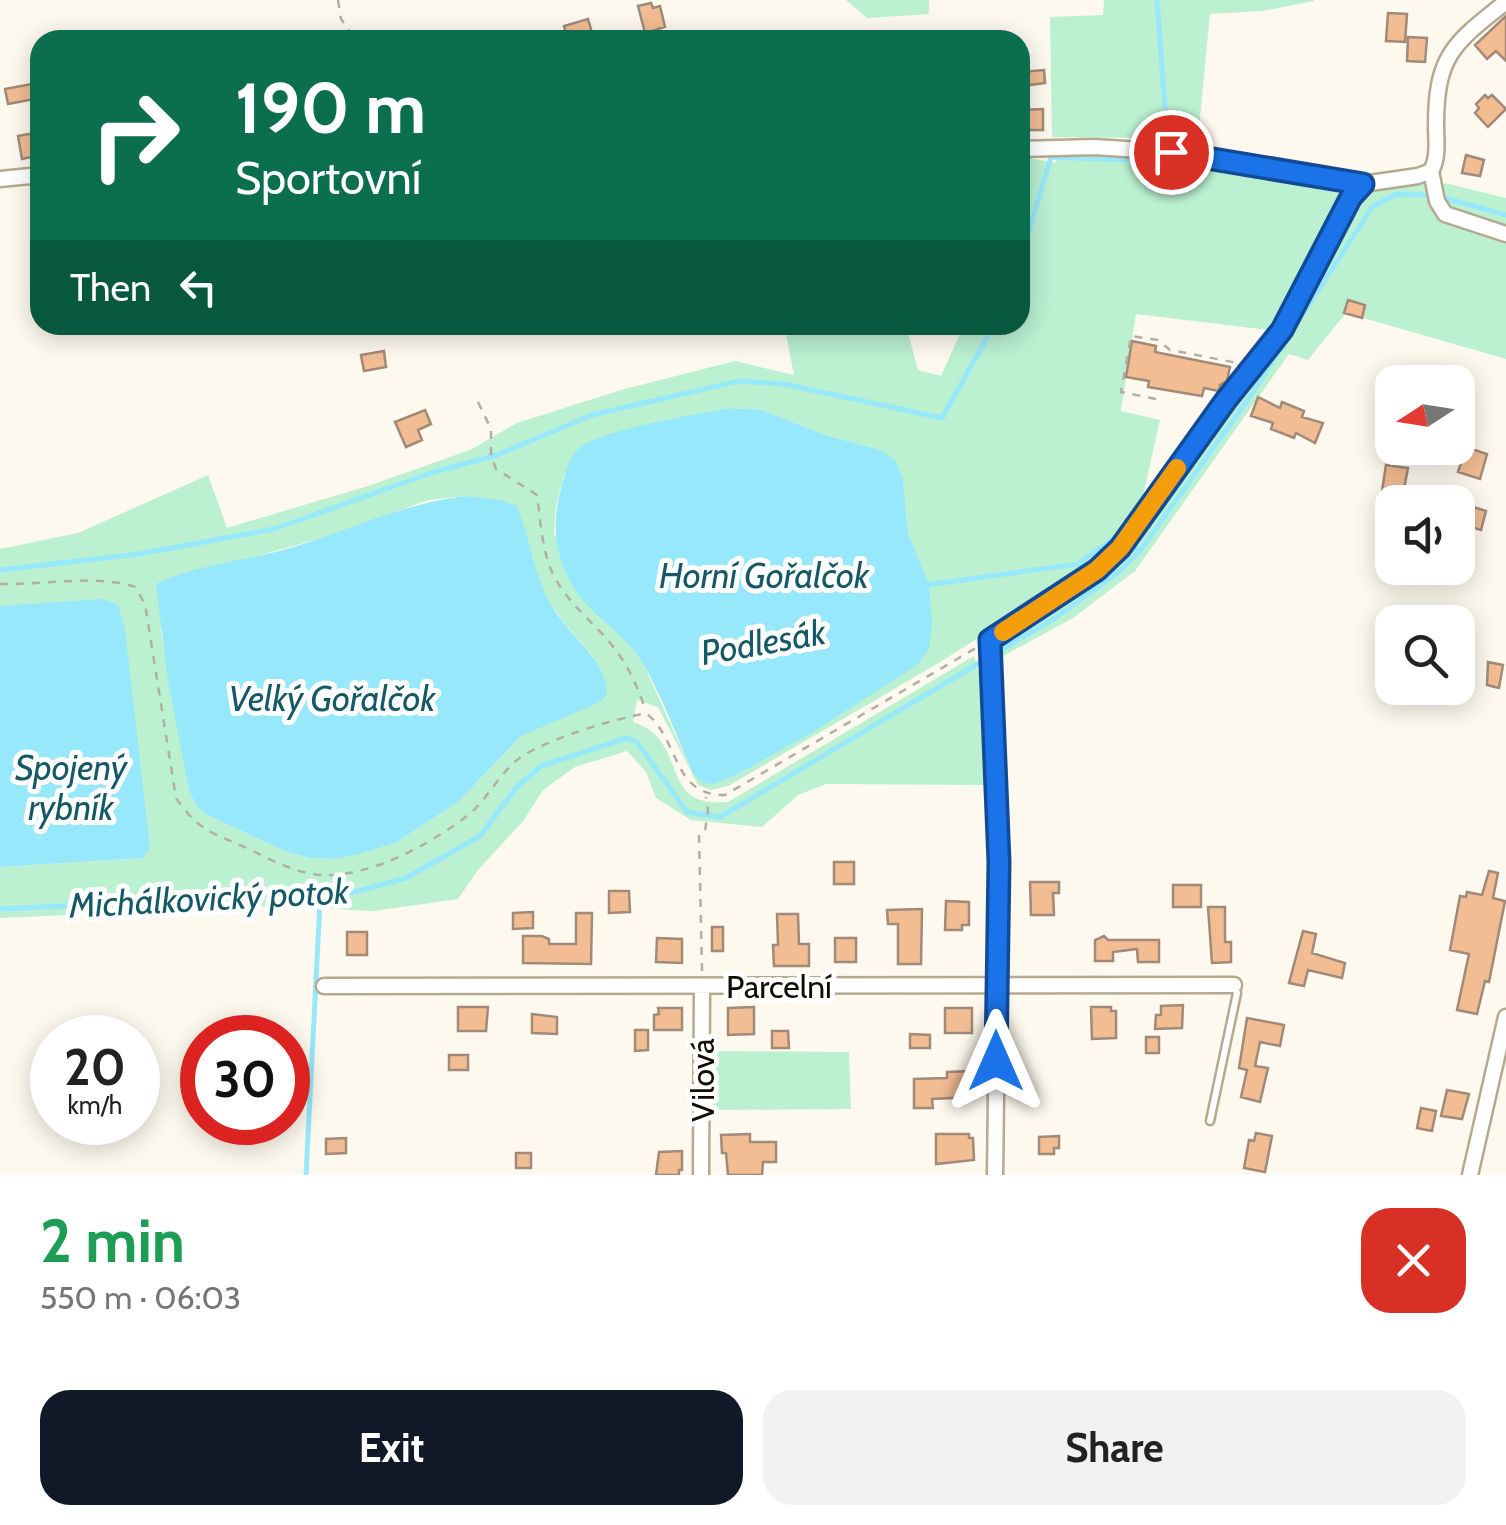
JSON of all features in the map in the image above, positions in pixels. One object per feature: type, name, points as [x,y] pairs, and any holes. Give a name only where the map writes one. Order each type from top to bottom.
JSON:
[{"type":"street","points":[[1506,2],[1468,32],[1441,71],[1437,83],[1433,177],[1436,201],[1452,219],[1506,234]]},
{"type":"street","points":[[1030,149],[1094,147],[1171,152],[1363,184],[1433,177]]},
{"type":"street","points":[[0,179],[30,176]]},
{"type":"street","points":[[996,1175],[999,862],[990,644],[1097,570],[1120,548],[1282,330],[1351,197],[1363,184]]},
{"type":"street","name":"Parcelní","points":[[324,986],[1234,985]]},
{"type":"street","name":"Vilová","points":[[702,986],[702,1175]]},
{"type":"street","points":[[1470,1175],[1506,1017]]},
{"type":"lane","points":[[1210,1121],[1238,993],[1234,985]]},
{"type":"path","points":[[338,0],[341,19],[349,30]]},
{"type":"path","points":[[1156,399],[1121,392],[1130,336],[1158,340],[1170,350],[1254,366]]},
{"type":"path","points":[[478,402],[491,429],[491,456],[496,469],[537,495],[543,540],[554,576],[573,606],[614,647],[635,679],[646,713],[657,722],[688,782],[705,796],[707,820],[700,835],[702,986]]},
{"type":"path","points":[[0,584],[91,580],[136,588],[145,604],[176,798],[206,832],[318,875],[376,865],[423,844],[468,815],[522,756],[607,722],[646,713]]},
{"type":"path","points":[[705,796],[724,795],[990,644]]},
{"type":"green space","points":[[846,0],[929,0],[929,14],[867,18]]},
{"type":"green space","points":[[1104,0],[1314,1],[1262,11],[1210,14],[1199,127],[1192,145],[1158,138],[1052,137],[1050,17],[1103,15]]},
{"type":"green space","points":[[1057,157],[1176,166],[1320,186],[1339,193],[1307,272],[1276,331],[1136,314],[1121,411],[1160,420],[1143,496],[1113,547],[1083,572],[937,664],[728,786],[711,790],[698,785],[658,707],[637,700],[633,722],[651,731],[662,743],[691,795],[706,801],[728,802],[974,656],[983,685],[985,785],[826,784],[798,795],[762,827],[691,820],[656,798],[646,772],[627,751],[575,767],[543,790],[524,820],[478,870],[458,899],[374,911],[271,906],[0,918],[0,867],[142,858],[150,848],[143,799],[42,605],[0,606],[0,549],[78,533],[208,475],[227,528],[368,486],[470,450],[517,423],[621,390],[735,361],[794,375],[786,335],[909,335],[918,370],[941,376],[959,335],[1030,335],[1030,158],[1055,163]],"holes":[[[732,408],[762,410],[825,435],[881,450],[903,478],[908,533],[929,584],[693,774],[642,661],[623,636],[592,610],[554,533],[556,505],[565,473],[688,416]],[[467,496],[501,500],[540,587],[593,656],[548,723],[521,736],[458,802],[397,842],[337,859],[287,852],[205,814],[196,806],[189,790],[161,631],[236,562],[339,533],[428,500]]]},
{"type":"green space","points":[[1423,179],[1444,220],[1506,240],[1506,359],[1346,313],[1308,360],[1289,354],[1135,571],[1073,618],[1001,657],[1002,640],[1089,585],[1125,556],[1255,377],[1362,199],[1371,189]]},
{"type":"green space","points":[[1445,183],[1506,198],[1506,229],[1457,214],[1439,191]]},
{"type":"green space","points":[[710,1051],[849,1052],[851,1109],[711,1110]]},
{"type":"water","name":"Horní Gořalčok","points":[[732,408],[762,410],[825,435],[881,450],[896,461],[903,478],[908,533],[929,584],[932,624],[929,649],[917,665],[810,734],[714,784],[703,783],[693,774],[635,651],[574,588],[562,563],[556,525],[559,499],[577,450],[605,436],[650,423]]},
{"type":"water","name":"Velký Gořalčok","points":[[467,496],[517,506],[545,592],[563,622],[597,663],[607,694],[600,702],[521,736],[458,802],[397,842],[366,852],[337,859],[310,858],[287,852],[205,814],[196,806],[189,790],[168,681],[156,584],[205,567],[290,548],[421,505]]},
{"type":"water","name":"Spojený rybník","points":[[102,599],[118,605],[125,630],[150,848],[143,858],[0,867],[0,606]]},
{"type":"building","points":[[638,6],[660,6],[665,27],[644,30]]},
{"type":"building","points":[[1388,13],[1407,14],[1405,42],[1386,41]]},
{"type":"building","points":[[1506,16],[1506,61],[1496,51],[1487,59],[1475,45]]},
{"type":"building","points":[[588,19],[591,30],[565,30],[564,26]]},
{"type":"building","points":[[1408,37],[1427,38],[1425,62],[1407,61]]},
{"type":"building","points":[[1044,70],[1045,83],[1030,85],[1030,71]]},
{"type":"building","points":[[30,84],[30,100],[8,104],[5,89]]},
{"type":"building","points":[[1485,95],[1492,95],[1506,109],[1488,127],[1475,113],[1479,108],[1476,104]]},
{"type":"building","points":[[1043,109],[1043,130],[1030,130],[1030,110]]},
{"type":"building","points":[[30,134],[30,157],[22,159],[18,136]]},
{"type":"building","points":[[1466,155],[1484,160],[1480,176],[1462,173]]},
{"type":"building","points":[[1348,300],[1365,305],[1362,318],[1344,313]]},
{"type":"building","points":[[1132,341],[1156,346],[1155,352],[1230,367],[1227,381],[1219,391],[1204,388],[1202,396],[1148,387],[1149,381],[1126,377]]},
{"type":"building","points":[[384,351],[386,367],[364,371],[361,355]]},
{"type":"building","points":[[1258,397],[1280,408],[1282,402],[1304,411],[1302,417],[1323,423],[1315,443],[1296,433],[1294,438],[1271,429],[1273,423],[1251,416]]},
{"type":"building","points":[[425,410],[431,424],[418,430],[422,440],[406,447],[395,422]]},
{"type":"building","points":[[1475,450],[1487,454],[1480,479],[1458,472],[1460,465],[1475,465]]},
{"type":"building","points":[[1386,465],[1408,468],[1405,485],[1383,485]]},
{"type":"building","points":[[1475,507],[1486,511],[1481,530],[1475,528]]},
{"type":"building","points":[[1488,662],[1503,665],[1499,688],[1487,685]]},
{"type":"building","points":[[834,862],[854,862],[854,884],[834,884]]},
{"type":"building","points":[[1489,871],[1498,873],[1493,898],[1505,901],[1489,982],[1485,981],[1477,1014],[1457,1010],[1469,954],[1450,950],[1460,896],[1466,897],[1467,892],[1482,895]]},
{"type":"building","points":[[1030,882],[1059,882],[1059,893],[1053,893],[1054,915],[1031,915]]},
{"type":"building","points":[[1173,885],[1201,885],[1201,907],[1173,907]]},
{"type":"building","points":[[609,891],[629,891],[630,912],[609,913]]},
{"type":"building","points":[[946,901],[969,902],[969,925],[962,925],[962,930],[945,930]]},
{"type":"building","points":[[1208,907],[1225,907],[1225,942],[1231,942],[1231,962],[1212,963]]},
{"type":"building","points":[[922,909],[921,964],[898,964],[898,924],[888,924],[887,910]]},
{"type":"building","points":[[533,912],[533,928],[513,929],[513,913]]},
{"type":"building","points":[[576,913],[592,913],[591,964],[523,963],[523,936],[542,936],[549,939],[549,944],[576,944]]},
{"type":"building","points":[[777,914],[798,914],[799,944],[809,944],[809,966],[774,966]]},
{"type":"building","points":[[712,927],[723,927],[723,951],[712,951]]},
{"type":"building","points":[[1303,931],[1316,934],[1312,953],[1345,963],[1342,978],[1308,970],[1304,986],[1289,983]]},
{"type":"building","points":[[347,932],[367,932],[367,955],[347,955]]},
{"type":"building","points":[[1104,936],[1108,940],[1159,940],[1159,962],[1138,962],[1137,949],[1113,952],[1113,961],[1095,961],[1095,940]]},
{"type":"building","points":[[657,938],[682,939],[682,963],[656,962]]},
{"type":"building","points":[[835,938],[856,938],[856,962],[835,962]]},
{"type":"building","points":[[1183,1005],[1182,1028],[1155,1029],[1161,1006]]},
{"type":"building","points":[[458,1007],[488,1007],[486,1031],[458,1031]]},
{"type":"building","points":[[754,1007],[754,1034],[728,1035],[728,1008]]},
{"type":"building","points":[[1091,1007],[1111,1007],[1111,1011],[1116,1011],[1116,1038],[1092,1039]]},
{"type":"building","points":[[658,1008],[682,1008],[682,1030],[654,1030]]},
{"type":"building","points":[[945,1008],[972,1008],[972,1033],[945,1033]]},
{"type":"building","points":[[532,1014],[557,1017],[557,1034],[532,1033]]},
{"type":"building","points":[[1247,1018],[1284,1025],[1280,1046],[1260,1042],[1255,1066],[1268,1068],[1260,1102],[1241,1097],[1247,1070],[1239,1068]]},
{"type":"building","points":[[635,1030],[648,1030],[648,1050],[635,1051]]},
{"type":"building","points":[[772,1031],[788,1031],[789,1048],[772,1048]]},
{"type":"building","points":[[910,1034],[930,1035],[930,1048],[910,1048]]},
{"type":"building","points":[[1146,1037],[1159,1037],[1159,1053],[1146,1053]]},
{"type":"building","points":[[449,1055],[468,1055],[468,1070],[449,1070]]},
{"type":"building","points":[[971,1071],[972,1097],[932,1099],[933,1108],[914,1108],[914,1079],[947,1078],[947,1072]]},
{"type":"building","points":[[1447,1090],[1469,1094],[1462,1119],[1441,1116]]},
{"type":"building","points":[[1421,1108],[1436,1111],[1432,1131],[1417,1128]]},
{"type":"building","points":[[1256,1133],[1272,1136],[1265,1172],[1244,1168],[1249,1140],[1254,1141]]},
{"type":"building","points":[[750,1134],[750,1142],[776,1142],[776,1162],[763,1162],[762,1175],[728,1175],[721,1135]]},
{"type":"building","points":[[936,1134],[969,1134],[973,1138],[974,1160],[936,1164]]},
{"type":"building","points":[[1059,1136],[1059,1148],[1054,1148],[1054,1154],[1039,1154],[1039,1137]]},
{"type":"building","points":[[346,1138],[346,1153],[326,1154],[326,1139]]},
{"type":"building","points":[[682,1151],[679,1175],[656,1175],[659,1152]]},
{"type":"building","points":[[516,1153],[531,1153],[531,1168],[516,1168]]},
{"type":"waterway","points":[[1030,227],[1051,157],[1157,161],[1167,135],[1157,0]]},
{"type":"waterway","name":"Michálkovický potok","points":[[0,909],[355,892],[406,878],[480,836],[516,788],[541,766],[627,738],[637,742],[687,812],[720,817],[1055,618],[1120,571],[1140,551],[1249,398],[1372,207],[1397,194],[1438,196],[1506,215]]},
{"type":"waterway","points":[[0,570],[139,554],[274,529],[434,472],[497,455],[592,415],[739,381],[784,384],[942,418],[988,335]]},
{"type":"waterway","name":"Podlesák","points":[[926,585],[1078,564],[1114,538],[1140,551]]},
{"type":"waterway","points":[[306,1175],[320,902],[325,895]]},
{"type":"slow traffic","points":[[1003,632],[1097,570],[1120,548],[1177,468]]},
{"type":"route","points":[[996,1061],[999,862],[990,640],[1062,595],[1120,548],[1226,400],[1282,330],[1351,197],[1363,184],[1171,152]]}]
